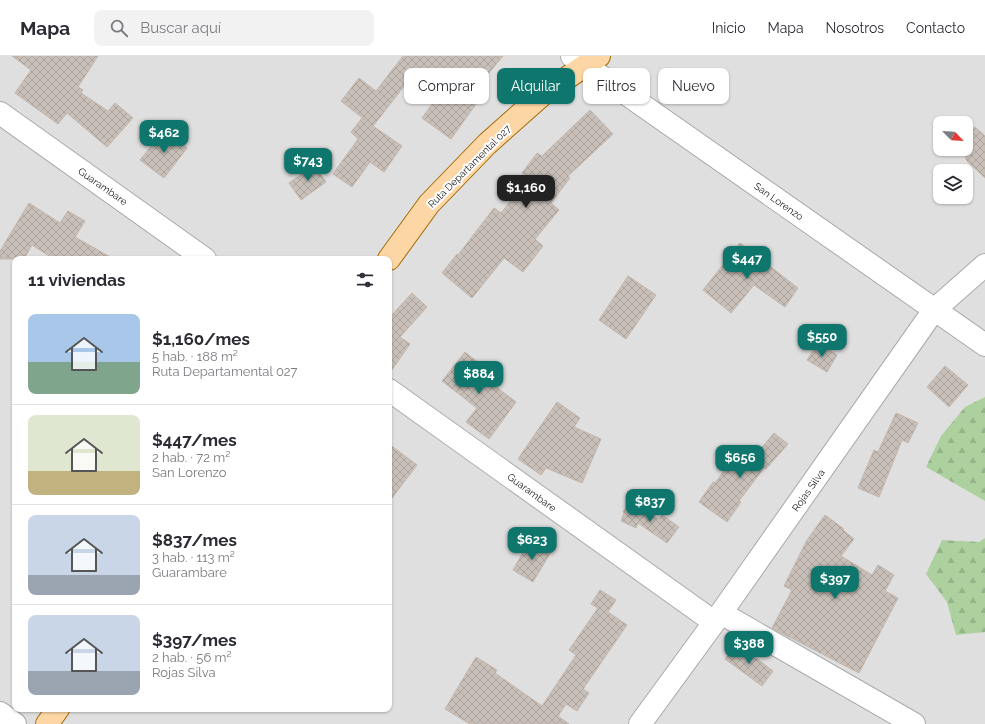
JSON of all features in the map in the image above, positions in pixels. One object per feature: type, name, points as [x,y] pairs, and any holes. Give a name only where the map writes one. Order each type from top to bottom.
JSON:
[{"type":"main road","name":"Ruta Departamental 027","points":[[391,256],[429,204],[487,144],[542,95],[586,59]]},
{"type":"main road","points":[[47,724],[56,712]]},
{"type":"street","name":"San Lorenzo","points":[[586,59],[934,310],[985,345]]},
{"type":"street","name":"Guarambare","points":[[0,113],[201,256]]},
{"type":"street","name":"Rojas Silva","points":[[640,724],[718,618],[934,310],[985,265]]},
{"type":"street","name":"Guarambare","points":[[392,392],[718,618],[914,724]]},
{"type":"street","points":[[0,713],[15,724]]},
{"type":"shaded area","points":[[0,56],[985,56],[985,724],[0,724]]},
{"type":"green space","points":[[985,397],[985,501],[926,467],[941,436],[965,407]]},
{"type":"green space","points":[[985,538],[985,632],[956,635],[947,602],[926,574],[942,540],[979,542]]},
{"type":"building","points":[[12,56],[98,56],[78,87],[83,90],[81,93],[108,111],[115,103],[133,118],[107,147],[67,113],[58,124],[15,93],[31,70]]},
{"type":"building","points":[[403,56],[503,56],[489,73],[489,68],[404,68],[404,86],[373,126],[402,146],[384,172],[370,162],[352,187],[333,174],[358,139],[351,132],[362,118],[365,120],[341,101],[359,78],[376,91]]},
{"type":"building","points":[[432,104],[476,104],[451,139],[422,118]]},
{"type":"building","points":[[590,110],[613,134],[568,176],[570,178],[551,203],[559,210],[535,239],[543,246],[523,272],[504,258],[472,298],[442,273],[457,254],[458,255],[494,208],[501,213],[529,178],[522,173],[537,153],[542,156]]},
{"type":"building","points":[[975,127],[985,136],[985,178],[973,167],[973,164],[970,164],[966,160],[966,156],[973,156],[973,129]]},
{"type":"building","points":[[164,130],[187,148],[164,178],[140,160]]},
{"type":"building","points":[[314,165],[326,182],[301,200],[289,183]]},
{"type":"building","points":[[29,203],[60,223],[68,211],[85,221],[75,237],[109,256],[49,256],[32,245],[26,256],[12,256],[12,259],[0,259],[0,251]]},
{"type":"building","points":[[740,243],[798,288],[785,307],[754,285],[731,313],[703,290]]},
{"type":"building","points":[[628,276],[656,295],[626,339],[599,320]]},
{"type":"building","points":[[412,293],[427,307],[400,337],[410,344],[392,370],[392,315]]},
{"type":"building","points":[[818,343],[837,355],[827,372],[807,360]]},
{"type":"building","points":[[465,352],[489,371],[484,378],[516,402],[489,439],[466,422],[477,408],[442,381]]},
{"type":"building","points":[[945,366],[968,385],[949,407],[927,387]]},
{"type":"building","points":[[557,402],[580,418],[574,427],[601,439],[582,483],[546,468],[541,475],[518,459]]},
{"type":"building","points":[[896,413],[918,423],[908,443],[902,440],[879,497],[858,488],[874,450],[878,452]]},
{"type":"building","points":[[774,433],[788,444],[766,469],[764,468],[739,501],[741,502],[727,522],[699,502],[713,482],[715,483],[735,456],[747,465]]},
{"type":"building","points":[[392,446],[417,465],[392,498]]},
{"type":"building","points":[[628,503],[659,519],[662,515],[679,527],[667,543],[638,523],[636,528],[621,521],[623,512]]},
{"type":"building","points":[[825,515],[844,529],[843,530],[854,539],[841,556],[872,575],[878,565],[894,575],[885,591],[898,598],[859,673],[772,628],[792,590],[784,586],[807,540]]},
{"type":"building","points":[[530,540],[551,552],[533,582],[513,570]]},
{"type":"building","points":[[600,590],[616,600],[608,612],[627,625],[583,689],[589,693],[577,711],[566,704],[558,716],[569,724],[470,724],[445,709],[476,657],[497,670],[495,673],[542,706],[576,655],[569,650],[598,608],[591,604]]},
{"type":"building","points":[[737,643],[773,671],[762,686],[725,659]]}]
